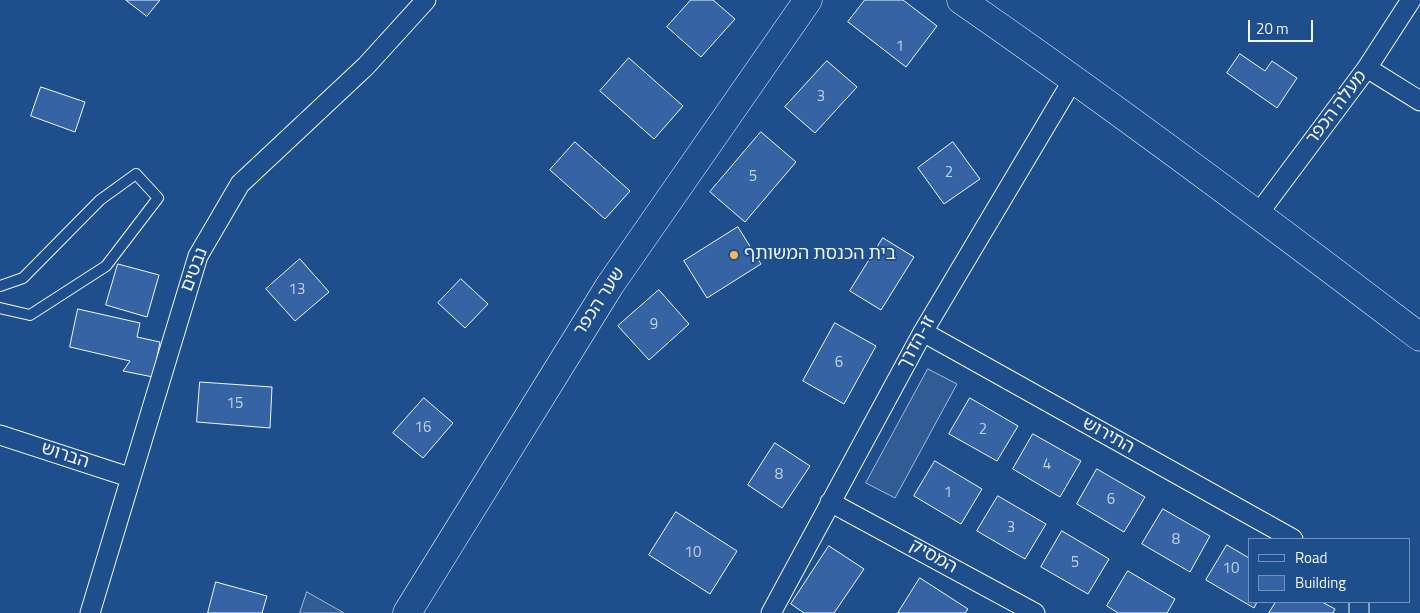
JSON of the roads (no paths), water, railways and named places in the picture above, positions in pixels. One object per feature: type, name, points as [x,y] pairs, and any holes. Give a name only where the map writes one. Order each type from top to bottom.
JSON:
[{"type":"main road","name":"שער הכפר","points":[[407,613],[610,284],[808,0]]},
{"type":"main road","points":[[961,0],[1074,78],[1420,337]]},
{"type":"street","name":"נבטים","points":[[90,613],[129,477],[198,256],[240,184],[366,66],[426,0]]},
{"type":"street","name":"מעלה הכפר","points":[[1258,214],[1367,68],[1411,0]]},
{"type":"street","points":[[1367,68],[1420,102]]},
{"type":"street","name":"זו-הדרך","points":[[771,613],[923,332],[1074,78]]},
{"type":"street","name":"התירוש","points":[[923,332],[1291,538]]},
{"type":"street","name":"הברוש","points":[[0,435],[129,477]]},
{"type":"street","name":"המסיק","points":[[830,502],[1035,613]]},
{"type":"lane","points":[[0,286],[23,278],[100,200],[136,174],[158,198],[106,266],[30,315],[0,308]]},
{"type":"place","name":"בית הכנסת המשותף","points":[[734,255]]}]
